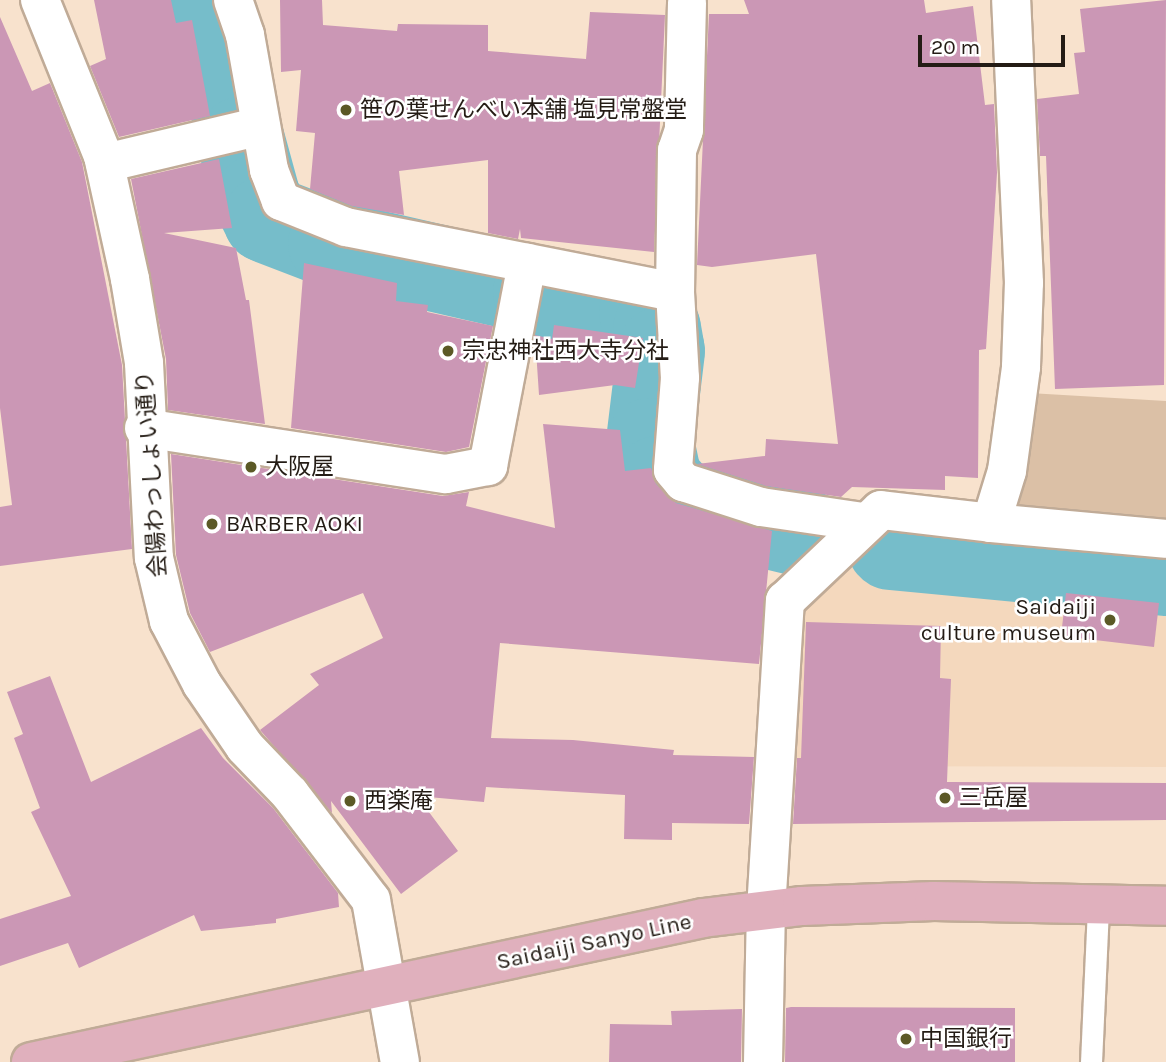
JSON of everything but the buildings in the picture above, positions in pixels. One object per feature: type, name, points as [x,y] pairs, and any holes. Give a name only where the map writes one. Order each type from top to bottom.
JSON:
[{"type":"main road","name":"Saidaiji Sanyo Line","points":[[31,1062],[703,918],[766,910],[933,901],[1166,906]]},
{"type":"street","name":"会陽わっしょい通り","points":[[40,0],[105,163],[144,363],[144,428],[154,558],[169,621],[202,684],[245,747],[290,794],[370,900],[400,1062]]},
{"type":"street","points":[[233,0],[245,35],[261,126],[281,201],[296,210],[346,227],[675,292]]},
{"type":"street","points":[[991,523],[1007,471],[1021,368],[1024,283],[1011,0]]},
{"type":"street","points":[[685,1],[684,130],[677,150],[675,292],[680,378],[673,470],[683,482],[761,507],[863,522]]},
{"type":"street","points":[[105,163],[261,126]]},
{"type":"street","points":[[144,428],[446,474],[488,466],[527,263]]},
{"type":"street","points":[[763,1062],[766,910],[785,601],[863,522],[881,510],[1166,539]]},
{"type":"lane","points":[[1091,1062],[1098,906]]},
{"type":"shaded area","points":[[1029,393],[1166,401],[1166,524],[1008,509]]},
{"type":"shaded area","points":[[855,562],[1166,589],[1166,767],[785,766],[800,605]]},
{"type":"waterway","points":[[205,0],[215,18],[237,122]]},
{"type":"waterway","points":[[241,141],[257,199],[267,219],[332,244],[510,285]]},
{"type":"waterway","points":[[537,292],[643,313],[657,329],[661,351],[650,442],[658,480],[678,503],[806,534]]},
{"type":"waterway","points":[[891,546],[1166,572]]},
{"type":"place","name":"笹の葉せんべい本舗 塩見常盤堂","points":[[346,110]]},
{"type":"place","name":"宗忠神社西大寺分社","points":[[448,351]]},
{"type":"place","name":"大阪屋","points":[[251,467]]},
{"type":"place","name":"BARBER AOKI","points":[[212,524]]},
{"type":"place","name":"Saidaiji culture museum","points":[[1110,620]]},
{"type":"place","name":"三岳屋","points":[[945,798]]},
{"type":"place","name":"西楽庵","points":[[350,801]]},
{"type":"place","name":"中国銀行","points":[[906,1039]]}]
